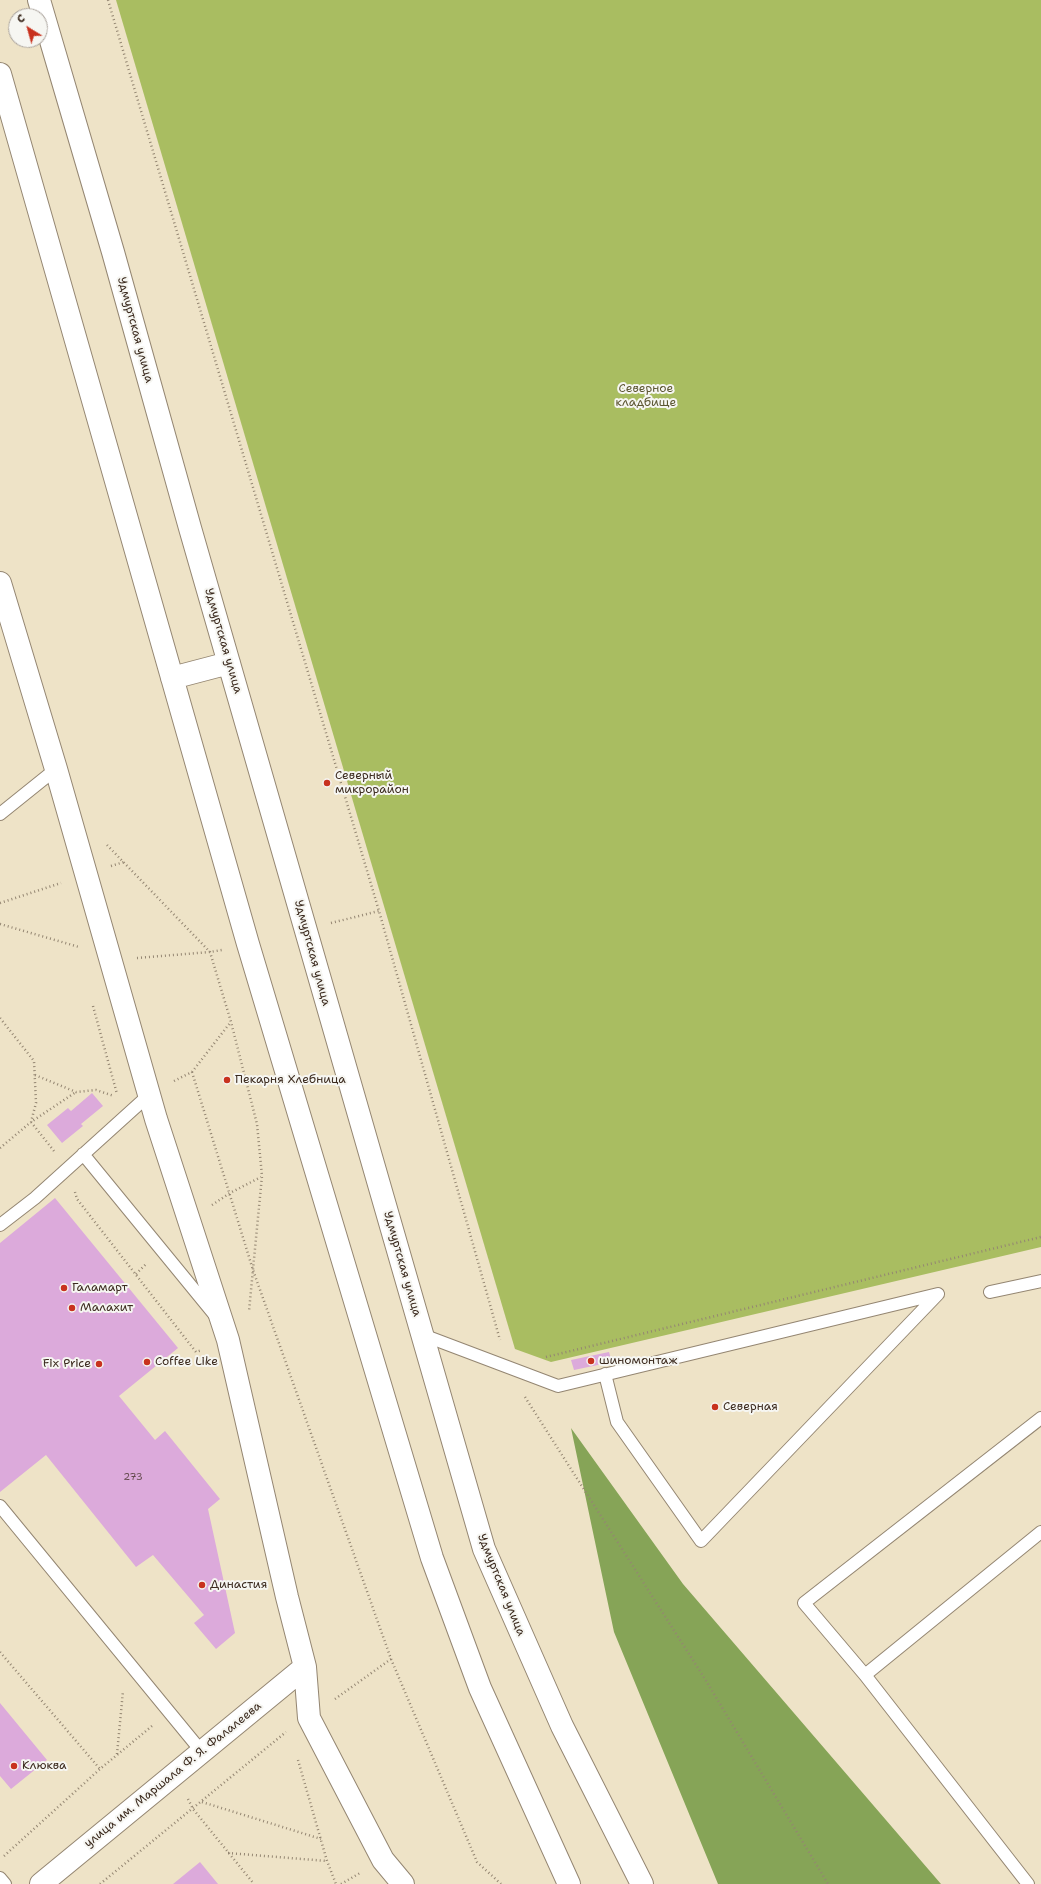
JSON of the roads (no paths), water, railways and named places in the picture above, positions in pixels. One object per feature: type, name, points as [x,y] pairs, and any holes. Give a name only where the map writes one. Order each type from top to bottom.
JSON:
[{"type":"main road","name":"Удмуртская улица","points":[[39,0],[113,252],[190,528],[484,1549],[562,1726],[642,1884]]},
{"type":"main road","points":[[0,74],[248,944],[432,1558],[480,1688],[569,1884]]},
{"type":"main road","points":[[0,582],[112,960],[156,1119],[225,1332],[286,1597],[305,1667],[309,1718],[383,1860],[403,1884]]},
{"type":"main road","points":[[172,678],[229,662]]},
{"type":"main road","name":"улица им. Маршала Ф. Я. Фалалеева","points":[[41,1884],[305,1667]]},
{"type":"lane","points":[[0,814],[56,769]]},
{"type":"lane","points":[[0,1225],[36,1198],[150,1094]]},
{"type":"lane","points":[[83,1154],[225,1332]]},
{"type":"lane","points":[[990,1292],[1041,1280]]},
{"type":"lane","points":[[423,1335],[558,1386],[605,1374],[938,1294],[701,1541],[616,1422],[605,1374]]},
{"type":"lane","points":[[1028,1884],[865,1675],[804,1603],[1041,1418]]},
{"type":"lane","points":[[0,1506],[202,1752]]},
{"type":"lane","points":[[865,1675],[1041,1532]]},
{"type":"lane","points":[[0,1878],[5,1884]]},
{"type":"place","name":"Северный микрорайон","points":[[327,783]]},
{"type":"place","name":"Пекарня Хлебница","points":[[227,1080]]},
{"type":"place","name":"Галамарт","points":[[64,1288]]},
{"type":"place","name":"Малахит","points":[[72,1308]]},
{"type":"place","name":"шиномонтаж","points":[[591,1361]]},
{"type":"place","name":"Coffee Like","points":[[147,1362]]},
{"type":"place","name":"Fix Price","points":[[99,1364]]},
{"type":"place","name":"Северная","points":[[715,1407]]},
{"type":"place","name":"Династия","points":[[202,1585]]},
{"type":"place","name":"Клюква","points":[[14,1766]]},
{"type":"park label","name":"Северное кладбище","points":[[646,396]]}]
